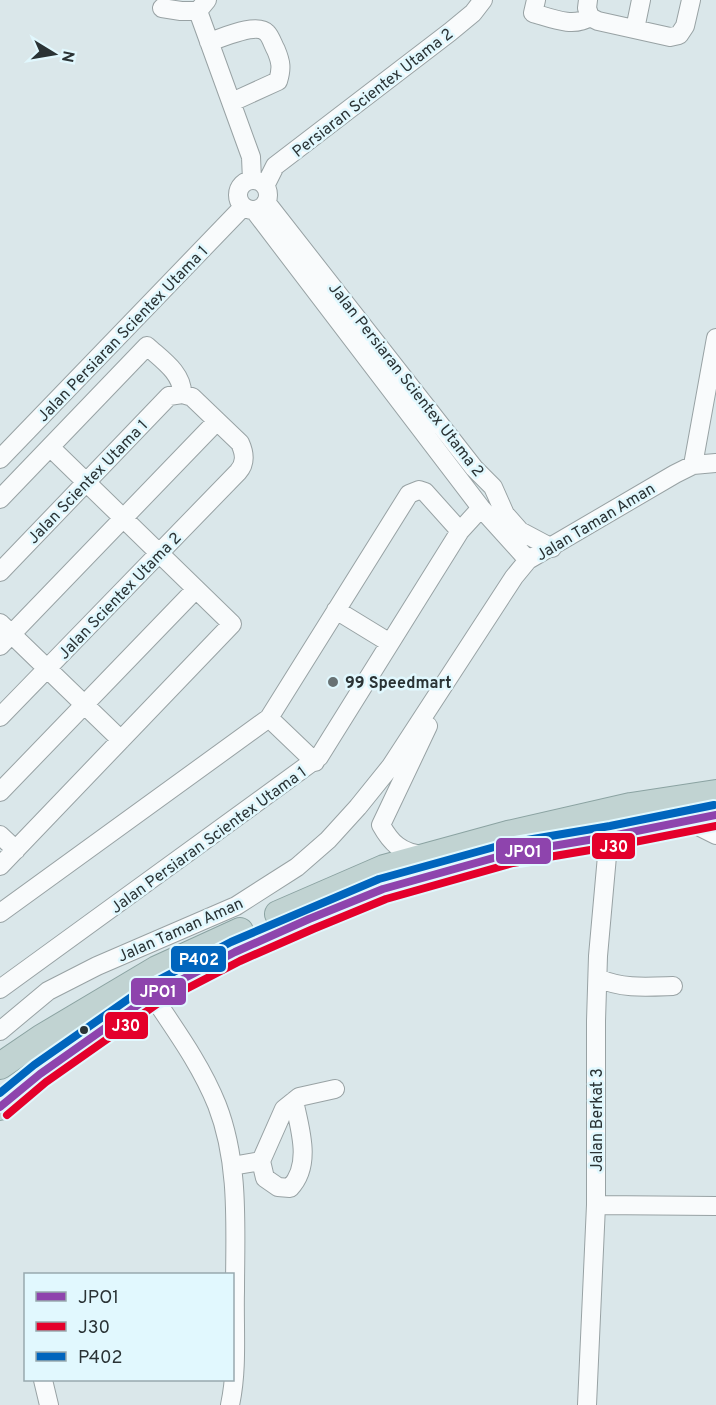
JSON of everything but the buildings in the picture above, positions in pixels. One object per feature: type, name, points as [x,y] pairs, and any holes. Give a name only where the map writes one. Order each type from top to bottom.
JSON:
[{"type":"highway","points":[[0,1066],[41,1038],[157,969],[384,868],[508,834],[631,806],[716,793]]},
{"type":"highway","points":[[0,1107],[40,1074],[152,995],[235,952],[383,889],[511,853],[716,815]]},
{"type":"street","name":"Persiaran Scientex Utama 2","points":[[256,197],[275,166],[450,32],[473,13],[483,0]]},
{"type":"street","points":[[536,0],[533,13],[574,23],[582,22],[588,8],[598,21],[670,37],[679,35],[686,26],[691,0]]},
{"type":"street","points":[[635,29],[641,0]]},
{"type":"street","points":[[162,8],[181,11],[202,5],[209,42],[251,157],[256,197]]},
{"type":"street","points":[[209,42],[251,28],[262,29],[269,34],[281,62],[282,69],[278,81],[231,102]]},
{"type":"street","name":"Jalan Persiaran Scientex Utama 1","points":[[0,459],[256,197]]},
{"type":"street","name":"Jalan Persiaran Scientex Utama 2","points":[[256,197],[474,468],[493,487],[505,514],[520,531],[552,548]]},
{"type":"street","name":"Jalan Persiaran Scientex Utama 2","points":[[256,197],[481,508],[528,560]]},
{"type":"street","points":[[693,465],[716,338]]},
{"type":"street","points":[[0,499],[147,346],[178,376],[183,385],[180,394],[192,397],[217,421],[123,518],[4,635],[46,669],[121,740]]},
{"type":"street","name":"Jalan Scientex Utama 1","points":[[0,572],[169,396],[180,394]]},
{"type":"street","name":"Jalan Scientex Utama 2","points":[[0,717],[243,466],[244,450],[240,443],[217,421]]},
{"type":"street","points":[[0,866],[232,624],[50,447]]},
{"type":"street","name":"Jalan Taman Aman","points":[[0,1031],[48,991],[97,966],[236,906],[297,867],[328,840],[391,766],[514,577],[528,560],[693,465],[716,463]]},
{"type":"street","points":[[474,468],[483,488],[481,508]]},
{"type":"street","points":[[0,913],[269,718],[409,494],[419,490],[425,492],[460,531]]},
{"type":"street","name":"Jalan Persiaran Scientex Utama 1","points":[[0,988],[315,762],[460,531],[481,508]]},
{"type":"street","points":[[0,792],[196,589]]},
{"type":"street","points":[[336,610],[390,643]]},
{"type":"street","name":"Jalan Taman Aman","points":[[430,856],[410,854],[401,850],[389,838],[381,825],[455,668]]},
{"type":"street","points":[[269,718],[315,762]]},
{"type":"street","points":[[686,820],[716,835]]},
{"type":"street","points":[[0,834],[16,850]]},
{"type":"street","name":"Jalan Berkat 3","points":[[588,1405],[596,1205],[598,978],[607,856],[612,836]]},
{"type":"street","points":[[598,978],[627,987],[673,986]]},
{"type":"street","points":[[152,995],[194,1059],[213,1098],[232,1166],[235,1214],[234,1374]]},
{"type":"street","points":[[294,1101],[302,1135],[303,1161],[298,1180],[290,1188],[278,1187],[265,1178],[261,1161],[284,1109],[294,1101],[299,1097],[335,1089]]},
{"type":"street","points":[[232,1166],[261,1161]]},
{"type":"street","points":[[596,1205],[716,1206]]},
{"type":"street","points":[[43,1381],[49,1405]]},
{"type":"street","points":[[230,1405],[233,1381]]},
{"type":"transit line","name":"P402","points":[[0,1093],[34,1065],[147,986],[231,942],[379,879],[509,843],[714,805]]},
{"type":"transit line","name":"JPO1","points":[[0,1107],[40,1074],[152,995],[235,952],[309,919],[383,889],[511,853],[716,815]]},
{"type":"transit line","name":"J30","points":[[7,1115],[46,1082],[157,1004],[240,961],[386,899],[513,863],[716,826]]},
{"type":"place","name":"99 Speedmart","points":[[333,682]]}]
